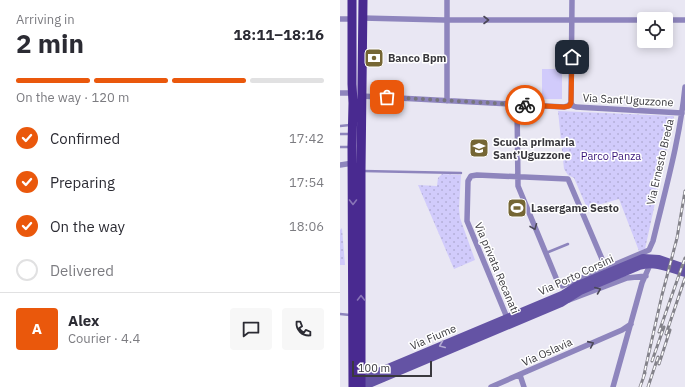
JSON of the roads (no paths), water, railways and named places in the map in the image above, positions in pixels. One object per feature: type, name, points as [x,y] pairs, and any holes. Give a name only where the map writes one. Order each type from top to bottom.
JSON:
[{"type":"main road","points":[[352,0],[352,54],[357,94],[354,137],[361,171],[356,386]]},
{"type":"main road","points":[[357,342],[353,315],[353,163],[364,1]]},
{"type":"street","points":[[447,0],[447,101]]},
{"type":"street","points":[[571,103],[572,0]]},
{"type":"street","points":[[362,18],[447,20],[637,20]]},
{"type":"street","points":[[340,19],[352,20]]},
{"type":"street","points":[[673,20],[685,20]]},
{"type":"street","name":"Via Ernesto Breda","points":[[650,253],[682,113],[685,87]]},
{"type":"street","name":"Via Sant'Uguzzone","points":[[340,93],[517,105],[564,107],[571,103],[576,107],[682,113]]},
{"type":"street","points":[[517,105],[519,190],[545,253]]},
{"type":"street","points":[[340,165],[353,163]]},
{"type":"street","name":"Via privata Recanati","points":[[508,321],[467,221],[468,181],[469,178],[474,175],[518,177]]},
{"type":"street","points":[[518,177],[567,179],[570,182],[605,266]]},
{"type":"street","name":"Via Porto Corsini","points":[[545,253],[560,286],[603,269],[605,266],[609,267],[650,253]]},
{"type":"street","name":"Via Porto Corsini","points":[[561,303],[580,291],[638,260],[649,258],[663,260],[685,268]]},
{"type":"street","name":"Via Porto Corsini","points":[[479,333],[562,295],[576,286],[616,272],[651,264],[685,273]]},
{"type":"street","name":"Via Porto Corsini","points":[[508,321],[580,297],[645,271],[631,324]]},
{"type":"street","points":[[613,387],[631,324]]},
{"type":"street","name":"Via Oslavia","points":[[491,387],[631,324]]},
{"type":"street","name":"Via Fiume","points":[[356,386],[369,384],[420,358],[479,333]]},
{"type":"street","points":[[611,334],[622,335],[625,343]]},
{"type":"street","points":[[520,375],[524,387]]},
{"type":"lane","points":[[352,54],[361,53]]},
{"type":"lane","points":[[340,126],[354,137]]},
{"type":"lane","points":[[340,134],[354,137]]},
{"type":"lane","points":[[340,147],[354,137]]},
{"type":"lane","points":[[361,171],[461,173]]},
{"type":"lane","points":[[545,253],[568,244]]},
{"type":"lane","points":[[340,314],[353,315]]},
{"type":"railway","points":[[643,379],[662,295],[677,238],[685,191]]},
{"type":"railway","points":[[659,332],[685,258]]},
{"type":"railway","points":[[666,334],[685,278]]},
{"type":"railway","points":[[652,361],[664,327]]},
{"type":"railway","points":[[659,364],[670,330]]},
{"type":"railway","points":[[648,387],[658,357]]},
{"type":"railway","points":[[640,387],[645,373]]},
{"type":"place","name":"Banco Bpm","points":[[374,58]]},
{"type":"place","name":"Scuola primaria Sant’Uguzzone","points":[[479,148]]},
{"type":"place","name":"Lasergame Sesto","points":[[517,208]]},
{"type":"park label","name":"Parco Panza","points":[[611,156]]}]
